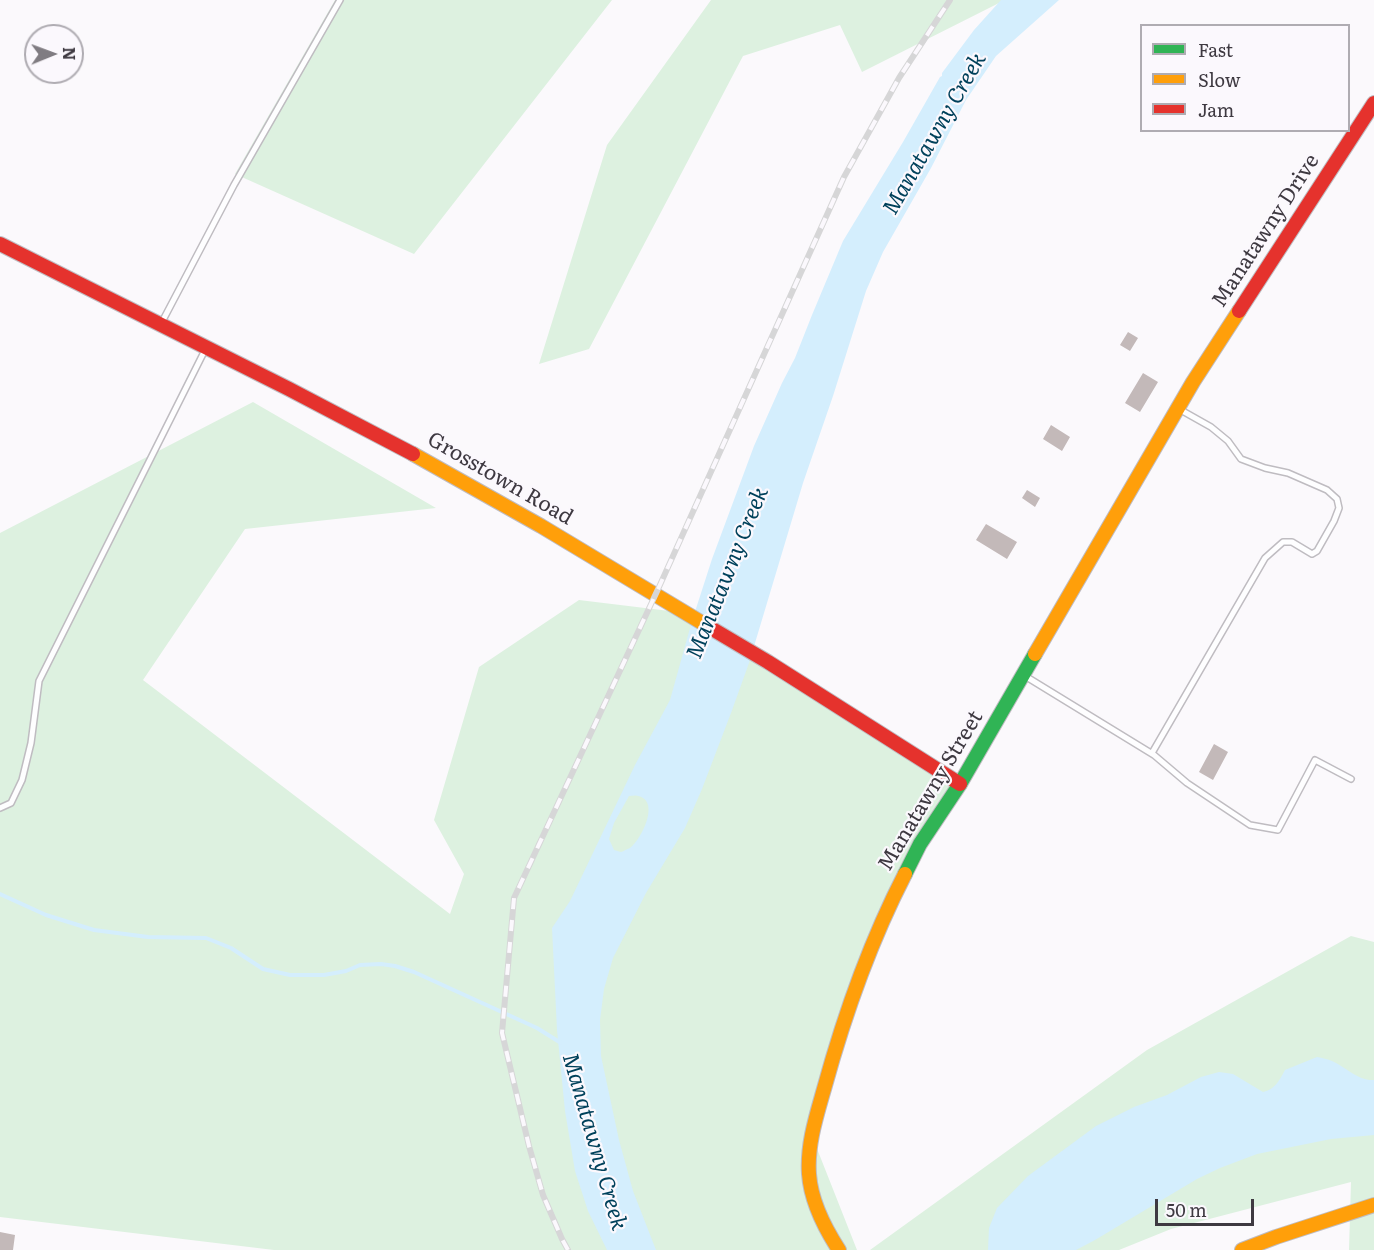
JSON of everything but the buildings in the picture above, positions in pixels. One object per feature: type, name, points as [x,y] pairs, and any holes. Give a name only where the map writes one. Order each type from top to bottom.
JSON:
[{"type":"street","name":"Manatawny Drive","points":[[1193,382],[1374,104]]},
{"type":"street","name":"Grosstown Road","points":[[0,244],[206,346],[447,472],[768,662],[960,784]]},
{"type":"street","name":"Manatawny Street","points":[[839,1250],[814,1204],[809,1174],[812,1137],[833,1055],[865,964],[894,895],[920,844],[960,784],[1193,382]]},
{"type":"street","points":[[1242,1250],[1374,1205]]},
{"type":"lane","points":[[161,324],[234,185],[340,0]]},
{"type":"lane","points":[[0,808],[10,803],[22,780],[31,743],[39,681],[206,346]]},
{"type":"lane","points":[[1152,753],[1265,558],[1283,542],[1292,542],[1312,554],[1317,551],[1339,508],[1337,499],[1327,490],[1288,473],[1241,459],[1228,441],[1211,427],[1178,408]]},
{"type":"lane","points":[[1024,675],[1152,753],[1187,783],[1250,825],[1278,830],[1315,760],[1351,779]]},
{"type":"green space","points":[[335,0],[612,0],[414,254],[235,174]]},
{"type":"green space","points":[[711,0],[1005,0],[862,72],[840,25],[743,56],[589,349],[539,364],[607,145]]},
{"type":"green space","points":[[253,402],[436,508],[245,529],[143,680],[450,914],[464,874],[434,820],[479,667],[579,600],[686,613],[960,784],[865,964],[812,1136],[857,1250],[274,1250],[0,1217],[0,533]]},
{"type":"green space","points":[[1351,936],[1374,942],[1374,1250],[1349,1250],[1351,1182],[1171,1229],[1119,1250],[870,1250],[1147,1050]]},
{"type":"water","name":"Manatawny Creek","points":[[1001,0],[1059,0],[996,56],[966,100],[931,168],[883,252],[866,291],[803,483],[749,663],[702,789],[685,828],[646,893],[613,958],[604,989],[600,1020],[601,1056],[619,1140],[633,1191],[656,1250],[607,1250],[588,1211],[575,1171],[565,1111],[557,1030],[552,928],[570,901],[635,765],[670,700],[712,559],[754,446],[795,358],[843,241],[942,73],[974,30]],"holes":[[[629,796],[645,799],[648,805],[647,821],[634,844],[621,852],[614,850],[609,839],[614,823]]]},
{"type":"water","points":[[1317,1057],[1332,1061],[1363,1078],[1374,1080],[1374,1135],[1331,1139],[1257,1154],[1220,1168],[1197,1179],[1076,1250],[988,1250],[989,1228],[997,1208],[1028,1176],[1096,1126],[1134,1107],[1167,1095],[1201,1077],[1219,1072],[1233,1074],[1263,1092],[1267,1091],[1277,1084],[1285,1070]]},
{"type":"waterway","points":[[0,894],[46,915],[94,930],[148,937],[206,938],[231,948],[263,969],[290,975],[324,975],[346,971],[360,965],[395,966],[414,972],[537,1028],[561,1043]]},
{"type":"railway","points":[[568,1250],[543,1195],[502,1033],[514,898],[659,587],[844,177],[899,78],[950,0]]},
{"type":"traffic: fast","points":[[905,874],[920,844],[960,784],[1035,654]]},
{"type":"traffic: slow","points":[[1035,654],[1193,382],[1239,311]]},
{"type":"traffic: slow","points":[[413,454],[541,526],[709,627]]},
{"type":"traffic: slow","points":[[839,1250],[823,1223],[812,1194],[809,1174],[811,1142],[815,1121],[849,1007],[880,926],[905,874]]},
{"type":"traffic: slow","points":[[1242,1250],[1374,1205]]},
{"type":"traffic: jam","points":[[1239,311],[1374,103]]},
{"type":"traffic: jam","points":[[0,244],[413,454]]},
{"type":"traffic: jam","points":[[709,627],[960,784]]}]
